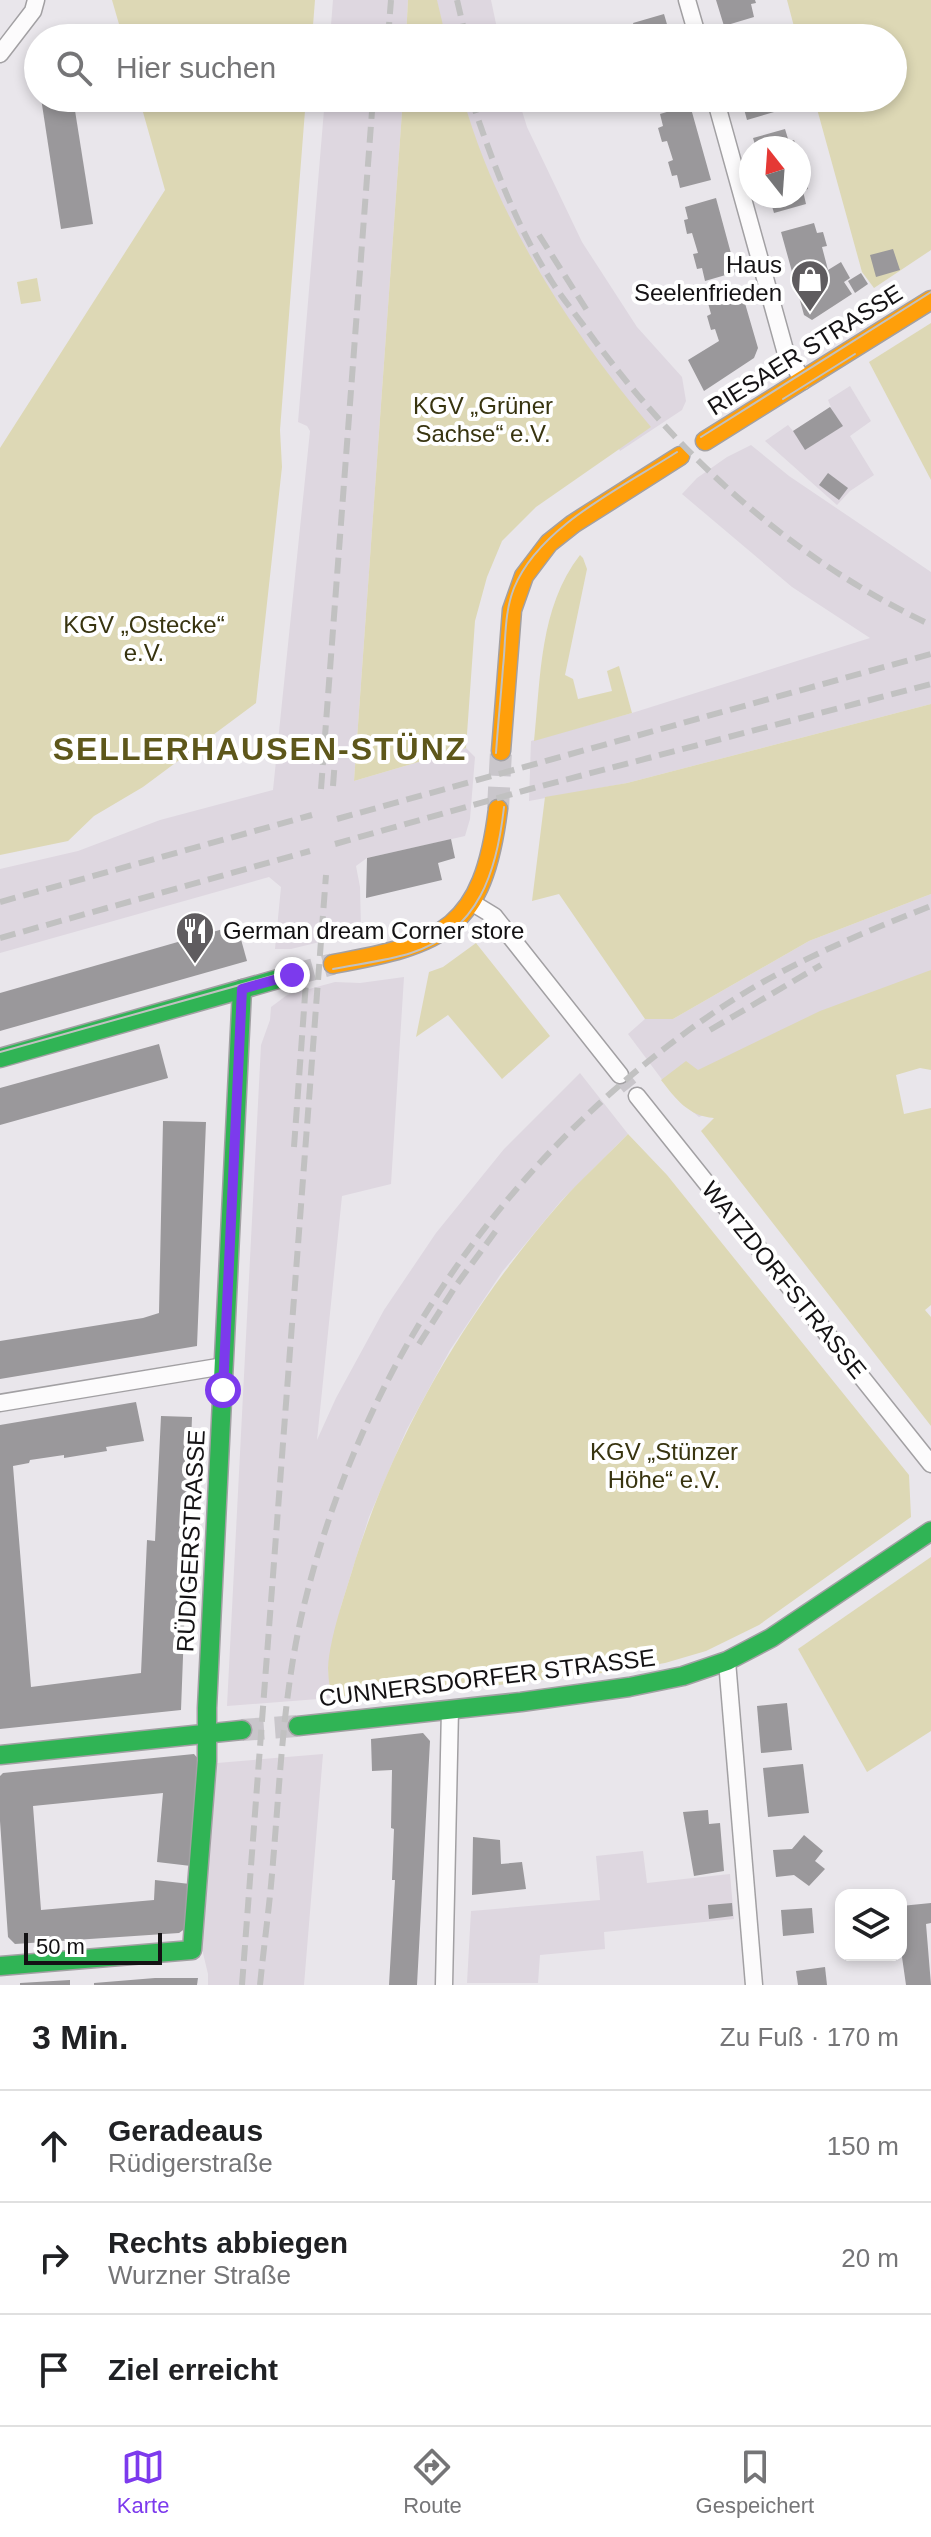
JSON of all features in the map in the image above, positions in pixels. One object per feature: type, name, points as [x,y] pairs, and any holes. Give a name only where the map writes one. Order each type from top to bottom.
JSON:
[{"type":"street","points":[[0,54],[33,11],[36,0]]},
{"type":"street","points":[[687,0],[694,24]]},
{"type":"street","points":[[719,112],[785,350],[803,381]]},
{"type":"street","name":"RIESAER STRASSE","points":[[705,441],[931,300]]},
{"type":"street","points":[[501,751],[512,610],[524,576],[549,543],[573,524],[680,456]]},
{"type":"street","points":[[333,964],[414,946],[448,926],[471,902],[490,864],[498,809]]},
{"type":"street","points":[[471,902],[494,916],[620,1075]]},
{"type":"street","points":[[0,1058],[292,975]]},
{"type":"street","name":"RÜDIGERSTRASSE","points":[[0,1966],[192,1950],[207,1761],[242,989]]},
{"type":"street","name":"WATZDORFSTRASSE","points":[[637,1096],[931,1464]]},
{"type":"street","points":[[0,1403],[224,1366]]},
{"type":"street","name":"CUNNERSDORFER STRASSE","points":[[298,1726],[629,1687],[683,1676],[727,1661],[771,1638],[931,1531]]},
{"type":"street","points":[[727,1661],[754,1985]]},
{"type":"street","points":[[444,1985],[450,1709]]},
{"type":"street","points":[[0,1755],[242,1730]]},
{"type":"shaded area","points":[[333,0],[408,0],[407,24],[331,24]]},
{"type":"shaded area","points":[[414,0],[491,0],[496,24],[420,24]]},
{"type":"shaded area","points":[[324,112],[402,112],[354,781],[466,748],[475,757],[470,819],[465,836],[367,858],[356,866],[361,928],[336,938],[291,949],[275,949],[281,887],[269,877],[0,953],[0,869],[78,851],[160,820],[273,790],[310,431],[298,422]]},
{"type":"shaded area","points":[[447,112],[522,112],[582,242],[637,327],[682,377],[686,401],[682,410],[620,451]]},
{"type":"shaded area","points":[[850,386],[871,421],[850,436],[874,475],[850,491],[837,505],[765,441],[788,425],[793,431],[831,407],[828,400]]},
{"type":"shaded area","points":[[751,445],[789,476],[931,572],[931,704],[627,783],[529,801],[531,741],[632,713],[870,638],[792,587],[682,494],[697,478]]},
{"type":"shaded area","points":[[931,894],[931,1016],[699,1117],[675,1097],[628,1034],[645,1019],[673,1019],[809,941]]},
{"type":"shaded area","points":[[404,977],[391,1184],[342,1196],[317,1440],[384,1310],[436,1233],[504,1149],[580,1073],[628,1134],[561,1201],[502,1272],[450,1350],[406,1431],[369,1517],[341,1606],[328,1668],[331,1698],[227,1706],[261,1045],[271,1007],[287,995],[335,982],[360,983]]},
{"type":"shaded area","points":[[323,1754],[304,1985],[208,1985],[202,1949],[217,1763]]},
{"type":"shaded area","points":[[643,1851],[647,1883],[730,1874],[734,1919],[604,1932],[605,1949],[540,1955],[538,1983],[467,1983],[471,1911],[600,1900],[596,1856]]},
{"type":"green space","points":[[112,0],[315,0],[313,24],[119,24]]},
{"type":"green space","points":[[408,0],[437,0],[443,24],[407,24]]},
{"type":"green space","points":[[787,0],[931,0],[931,250],[874,288],[862,272],[818,112],[907,112],[907,24],[793,24]]},
{"type":"green space","name":"KGV „Ostecke“ e.V.","points":[[143,112],[305,112],[280,430],[282,467],[256,703],[143,787],[94,816],[68,841],[0,855],[0,448],[165,190]]},
{"type":"green space","name":"KGV „Grüner Sachse“ e.V.","points":[[402,112],[468,112],[495,187],[540,272],[593,353],[651,427],[536,507],[502,541],[487,577],[475,621],[466,748],[354,781]]},
{"type":"green space","points":[[37,278],[41,301],[21,304],[17,282]]},
{"type":"green space","points":[[931,323],[931,480],[869,362]]},
{"type":"green space","points":[[580,555],[587,569],[565,675],[573,679],[578,699],[612,691],[607,671],[619,666],[632,713],[534,741],[549,620],[556,597]]},
{"type":"green space","points":[[931,704],[931,894],[809,941],[673,1019],[645,1019],[559,894],[532,901],[545,797],[627,783]]},
{"type":"green space","points":[[476,943],[550,1036],[502,1079],[448,1015],[416,1037],[429,972],[443,967]]},
{"type":"green space","points":[[931,970],[931,1070],[920,1068],[896,1075],[904,1114],[931,1108],[931,1305],[925,1310],[931,1317],[931,1426],[701,1131],[714,1118],[690,1110],[661,1080],[686,1061],[698,1070],[820,1011]]},
{"type":"green space","name":"KGV „Stünzer Höhe“ e.V.","points":[[628,1134],[667,1175],[909,1475],[911,1517],[759,1625],[706,1651],[665,1663],[620,1671],[404,1696],[381,1691],[331,1698],[328,1668],[339,1614],[372,1512],[414,1417],[466,1328],[526,1243],[576,1185]]},
{"type":"green space","points":[[931,1557],[931,1731],[867,1772],[798,1649]]},
{"type":"building","points":[[716,0],[755,0],[756,3],[751,4],[754,17],[723,24]]},
{"type":"building","points":[[664,14],[667,24],[633,24]]},
{"type":"building","points":[[43,112],[75,112],[93,224],[61,229]]},
{"type":"building","points":[[692,112],[711,180],[680,188],[677,175],[672,176],[668,162],[673,160],[667,141],[662,142],[658,128],[663,126],[660,114]]},
{"type":"building","points":[[745,112],[774,112],[747,120]]},
{"type":"building","points":[[785,129],[787,136],[760,136]]},
{"type":"building","points":[[716,198],[736,272],[705,281],[702,268],[697,269],[693,254],[698,253],[692,233],[687,234],[685,207]]},
{"type":"building","points":[[773,208],[792,208],[774,213]]},
{"type":"building","points":[[814,223],[817,233],[823,232],[827,246],[822,247],[828,270],[841,262],[850,278],[844,282],[852,294],[812,320],[804,315],[781,232]]},
{"type":"building","points":[[893,249],[900,270],[876,277],[870,255]]},
{"type":"building","points":[[861,273],[868,284],[855,293],[848,281]]},
{"type":"building","points":[[742,293],[758,348],[754,358],[704,391],[688,360],[719,341],[715,329],[711,330],[707,316],[711,314],[708,303]]},
{"type":"building","points":[[830,407],[843,426],[805,450],[793,431]]},
{"type":"building","points":[[828,473],[848,488],[839,500],[819,485]]},
{"type":"building","points":[[451,839],[455,858],[438,863],[442,880],[366,898],[367,858]]},
{"type":"building","points":[[237,925],[247,961],[0,1031],[0,993]]},
{"type":"building","points":[[159,1044],[168,1078],[0,1125],[0,1088]]},
{"type":"building","points":[[163,1121],[206,1122],[197,1346],[0,1379],[0,1341],[159,1313]]},
{"type":"building","points":[[136,1402],[144,1441],[106,1447],[107,1451],[30,1460],[29,1463],[13,1466],[31,1687],[141,1673],[147,1540],[155,1541],[161,1416],[192,1417],[181,1710],[0,1729],[0,1425]]},
{"type":"building","points":[[787,1703],[792,1750],[761,1753],[757,1706]]},
{"type":"building","points":[[423,1733],[430,1741],[417,1985],[389,1985],[395,1880],[392,1880],[392,1770],[372,1771],[371,1739]]},
{"type":"building","points":[[194,1754],[200,1761],[191,1866],[157,1862],[163,1793],[33,1806],[41,1910],[154,1900],[155,1880],[190,1884],[186,1928],[179,1933],[15,1944],[8,1937],[0,1776],[3,1773]]},
{"type":"building","points":[[803,1764],[809,1813],[768,1817],[763,1768]]},
{"type":"building","points":[[708,1810],[709,1824],[720,1823],[724,1871],[694,1876],[683,1812]]},
{"type":"building","points":[[804,1835],[823,1851],[815,1861],[825,1869],[809,1886],[794,1875],[776,1877],[773,1850],[792,1849]]},
{"type":"building","points":[[473,1837],[500,1840],[501,1864],[522,1862],[526,1889],[472,1895]]},
{"type":"building","points":[[732,1903],[733,1916],[709,1919],[708,1905]]},
{"type":"building","points":[[931,1903],[931,1923],[926,1924],[931,1985],[906,1985],[903,1961],[907,1961],[907,1905]]},
{"type":"building","points":[[812,1908],[814,1933],[783,1936],[781,1910]]},
{"type":"building","points":[[825,1967],[827,1985],[798,1985],[796,1971]]},
{"type":"building","points":[[198,1978],[197,1985],[94,1985],[94,1983]]},
{"type":"building","points":[[70,1980],[70,1985],[20,1985],[20,1983]]},
{"type":"tunnel","points":[[498,809],[501,751]]},
{"type":"tunnel","points":[[292,975],[333,964]]},
{"type":"tunnel","points":[[620,1075],[637,1096]]},
{"type":"tunnel","points":[[242,1730],[298,1726]]},
{"type":"tram line","points":[[701,437],[931,292]]},
{"type":"tram line","points":[[783,399],[855,354]]},
{"type":"tram line","points":[[496,753],[507,617],[514,588],[526,566],[562,527],[608,494],[677,452]]},
{"type":"tram line","points":[[333,969],[411,953],[453,930],[468,914],[489,876],[504,807]]},
{"type":"tram line","points":[[0,1052],[293,970]]},
{"type":"railway","points":[[389,24],[391,0]]},
{"type":"railway","points":[[457,0],[463,24]]},
{"type":"railway","points":[[321,789],[372,112]]},
{"type":"railway","points":[[476,112],[506,193],[539,261],[595,341],[666,427],[745,504],[788,538],[833,570],[931,625]]},
{"type":"railway","points":[[539,235],[588,312]]},
{"type":"railway","points":[[337,819],[931,654]]},
{"type":"railway","points":[[335,844],[530,789],[931,684]]},
{"type":"railway","points":[[333,786],[336,746]]},
{"type":"railway","points":[[0,902],[312,815]]},
{"type":"railway","points":[[0,938],[310,851]]},
{"type":"railway","points":[[242,1985],[326,875]]},
{"type":"railway","points":[[260,1985],[286,1709],[301,1618],[327,1525],[361,1436],[403,1352],[453,1272],[510,1197],[574,1128],[645,1064],[722,1007],[772,977],[850,939],[931,906]]},
{"type":"railway","points":[[710,1030],[821,965]]},
{"type":"railway","points":[[294,1147],[307,968]]},
{"type":"railway","points":[[419,1344],[498,1228]]},
{"type":"traffic: fast","points":[[0,1058],[292,975]]},
{"type":"traffic: fast","points":[[0,1966],[192,1950],[207,1761],[207,1708],[242,989]]},
{"type":"traffic: fast","points":[[298,1726],[521,1702],[683,1676],[727,1661],[771,1638],[931,1531]]},
{"type":"traffic: fast","points":[[0,1755],[242,1730]]},
{"type":"traffic: slow","points":[[705,441],[931,300]]},
{"type":"traffic: slow","points":[[501,751],[512,610],[524,576],[549,543],[573,524],[680,456]]},
{"type":"traffic: slow","points":[[333,964],[404,948],[430,938],[452,924],[468,906],[482,881],[498,809]]},
{"type":"place","name":"Haus Seelenfrieden","points":[[810,313]]},
{"type":"place","name":"German dream Corner store","points":[[195,965]]},
{"type":"district","name":"SELLERHAUSEN-STÜNZ","points":[[260,749]]},
{"type":"route","points":[[223,1390],[242,989],[292,975]]}]
